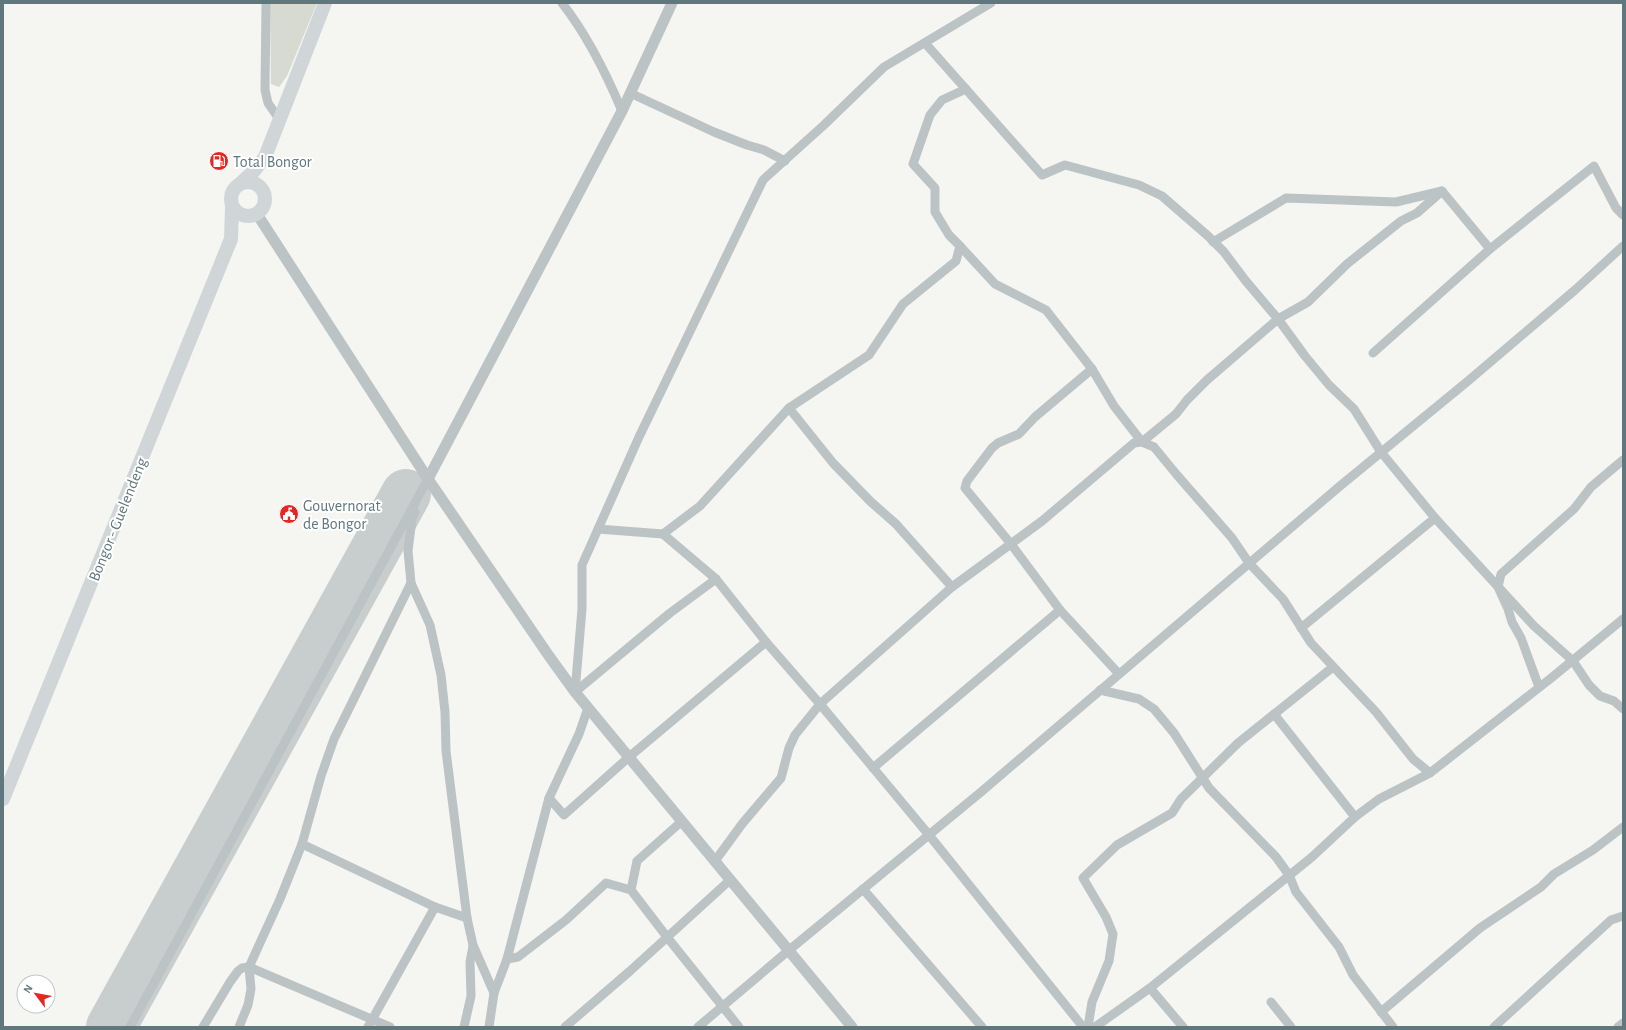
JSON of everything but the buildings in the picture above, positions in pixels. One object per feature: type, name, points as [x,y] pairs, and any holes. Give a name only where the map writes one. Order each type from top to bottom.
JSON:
[{"type":"highway","points":[[265,157],[254,171],[232,192],[230,200],[232,208],[238,214],[254,216],[265,204],[263,191],[265,157],[325,3]]},
{"type":"highway","points":[[241,183],[254,183],[263,191]]},
{"type":"highway","name":"Bongor - Guelendeng","points":[[3,799],[231,239],[232,208]]},
{"type":"highway","name":"Bongor - Guelendeng","points":[[231,239],[254,216]]},
{"type":"street","points":[[266,3],[265,90],[268,103],[279,119]]},
{"type":"street","points":[[562,3],[576,21],[606,73],[622,111]]},
{"type":"street","points":[[130,1027],[428,479],[622,111],[672,3]]},
{"type":"street","points":[[575,692],[582,609],[582,565],[639,437],[763,180],[824,125],[860,88],[884,67],[991,3]]},
{"type":"street","points":[[925,43],[1042,175],[1065,165],[1139,185],[1162,196],[1224,252],[1329,385],[1354,409],[1381,452],[1435,518],[1534,626],[1573,661],[1589,685],[1600,696],[1614,701],[1623,709]]},
{"type":"street","points":[[966,89],[942,100],[930,115],[913,164],[935,188],[935,212],[950,235],[995,284],[1046,310],[1092,369],[1114,406],[1142,442],[1154,447],[1181,481],[1232,538],[1249,563],[1283,599],[1311,643],[1376,712],[1412,759],[1430,773]]},
{"type":"street","points":[[630,93],[714,132],[764,150],[785,161]]},
{"type":"street","points":[[1373,352],[1490,249],[1594,166],[1616,208],[1623,214]]},
{"type":"street","points":[[1213,242],[1286,198],[1396,202],[1442,191]]},
{"type":"street","points":[[1442,191],[1490,249]]},
{"type":"street","points":[[715,861],[742,824],[781,778],[789,748],[795,735],[820,704],[952,587],[1042,521],[1134,443],[1142,442],[1176,414],[1187,400],[1208,380],[1278,319],[1308,302],[1347,264],[1401,222],[1417,213],[1442,191]]},
{"type":"street","points":[[254,216],[428,479],[575,692],[852,1027]]},
{"type":"street","points":[[663,534],[700,506],[789,408],[869,355],[903,304],[956,260],[960,246]]},
{"type":"street","points":[[698,1027],[788,950],[929,835],[1249,563],[1569,295],[1623,246]]},
{"type":"street","points":[[1092,369],[1035,417],[1019,434],[998,443],[992,448],[968,481],[966,488],[1011,544],[1060,610],[1119,674]]},
{"type":"street","points":[[789,408],[833,463],[871,502],[896,524],[952,587]]},
{"type":"street","points":[[1539,687],[1521,638],[1512,622],[1508,608],[1498,587],[1501,574],[1574,509],[1591,487],[1623,460]]},
{"type":"street","points":[[428,479],[412,519],[408,551],[411,583],[430,626],[441,675],[445,712],[446,751],[467,918],[473,945],[494,993]]},
{"type":"street","points":[[1301,628],[1435,518]]},
{"type":"street","points":[[598,529],[663,534],[716,580],[766,642],[820,704],[929,835],[1083,1027]]},
{"type":"street","points":[[575,692],[670,613],[716,580]]},
{"type":"street","points":[[239,1027],[244,1016],[251,989],[249,967],[280,899],[302,844],[318,783],[334,739],[411,583]]},
{"type":"street","points":[[873,768],[1060,610]]},
{"type":"street","points":[[1095,1027],[1150,988],[1312,858],[1355,817],[1379,799],[1430,773],[1573,661],[1623,619]]},
{"type":"street","points":[[549,798],[564,815],[766,642]]},
{"type":"street","points":[[1088,1027],[1092,1002],[1109,962],[1113,934],[1106,917],[1083,878],[1118,844],[1172,813],[1181,799],[1238,743],[1333,667]]},
{"type":"street","points":[[1100,690],[1139,699],[1154,709],[1174,733],[1209,788],[1276,857],[1289,875],[1296,892],[1339,947],[1353,974],[1393,1027]]},
{"type":"street","points":[[490,1027],[494,993],[507,960],[549,798],[579,734],[588,708]]},
{"type":"street","points":[[1274,714],[1355,817]]},
{"type":"street","points":[[631,890],[637,861],[682,821]]},
{"type":"street","points":[[1381,1012],[1480,928],[1541,887],[1554,874],[1593,850],[1623,827]]},
{"type":"street","points":[[302,844],[434,907],[467,918]]},
{"type":"street","points":[[564,1027],[630,971],[730,880]]},
{"type":"street","points":[[507,960],[518,956],[566,920],[606,883],[631,890],[739,1027]]},
{"type":"street","points":[[863,889],[982,1027]]},
{"type":"street","points":[[370,1023],[434,907]]},
{"type":"street","points":[[1494,1027],[1610,920],[1623,916]]},
{"type":"street","points":[[464,1027],[471,996],[470,962],[473,945]]},
{"type":"street","points":[[203,1027],[238,971],[242,968],[249,967],[370,1023],[390,1027]]},
{"type":"street","points":[[1150,988],[1183,1027]]},
{"type":"street","points":[[1271,1002],[1291,1027]]},
{"type":"street","points":[[1618,1027],[1623,1023]]},
{"type":"shaded area","points":[[270,3],[317,3],[287,76],[279,87],[271,84]]},
{"type":"runway","points":[[111,1027],[406,494]]},
{"type":"place","name":"Total Bongor","points":[[219,161]]},
{"type":"place","name":"Gouvernorat de Bongor","points":[[289,514]]}]
